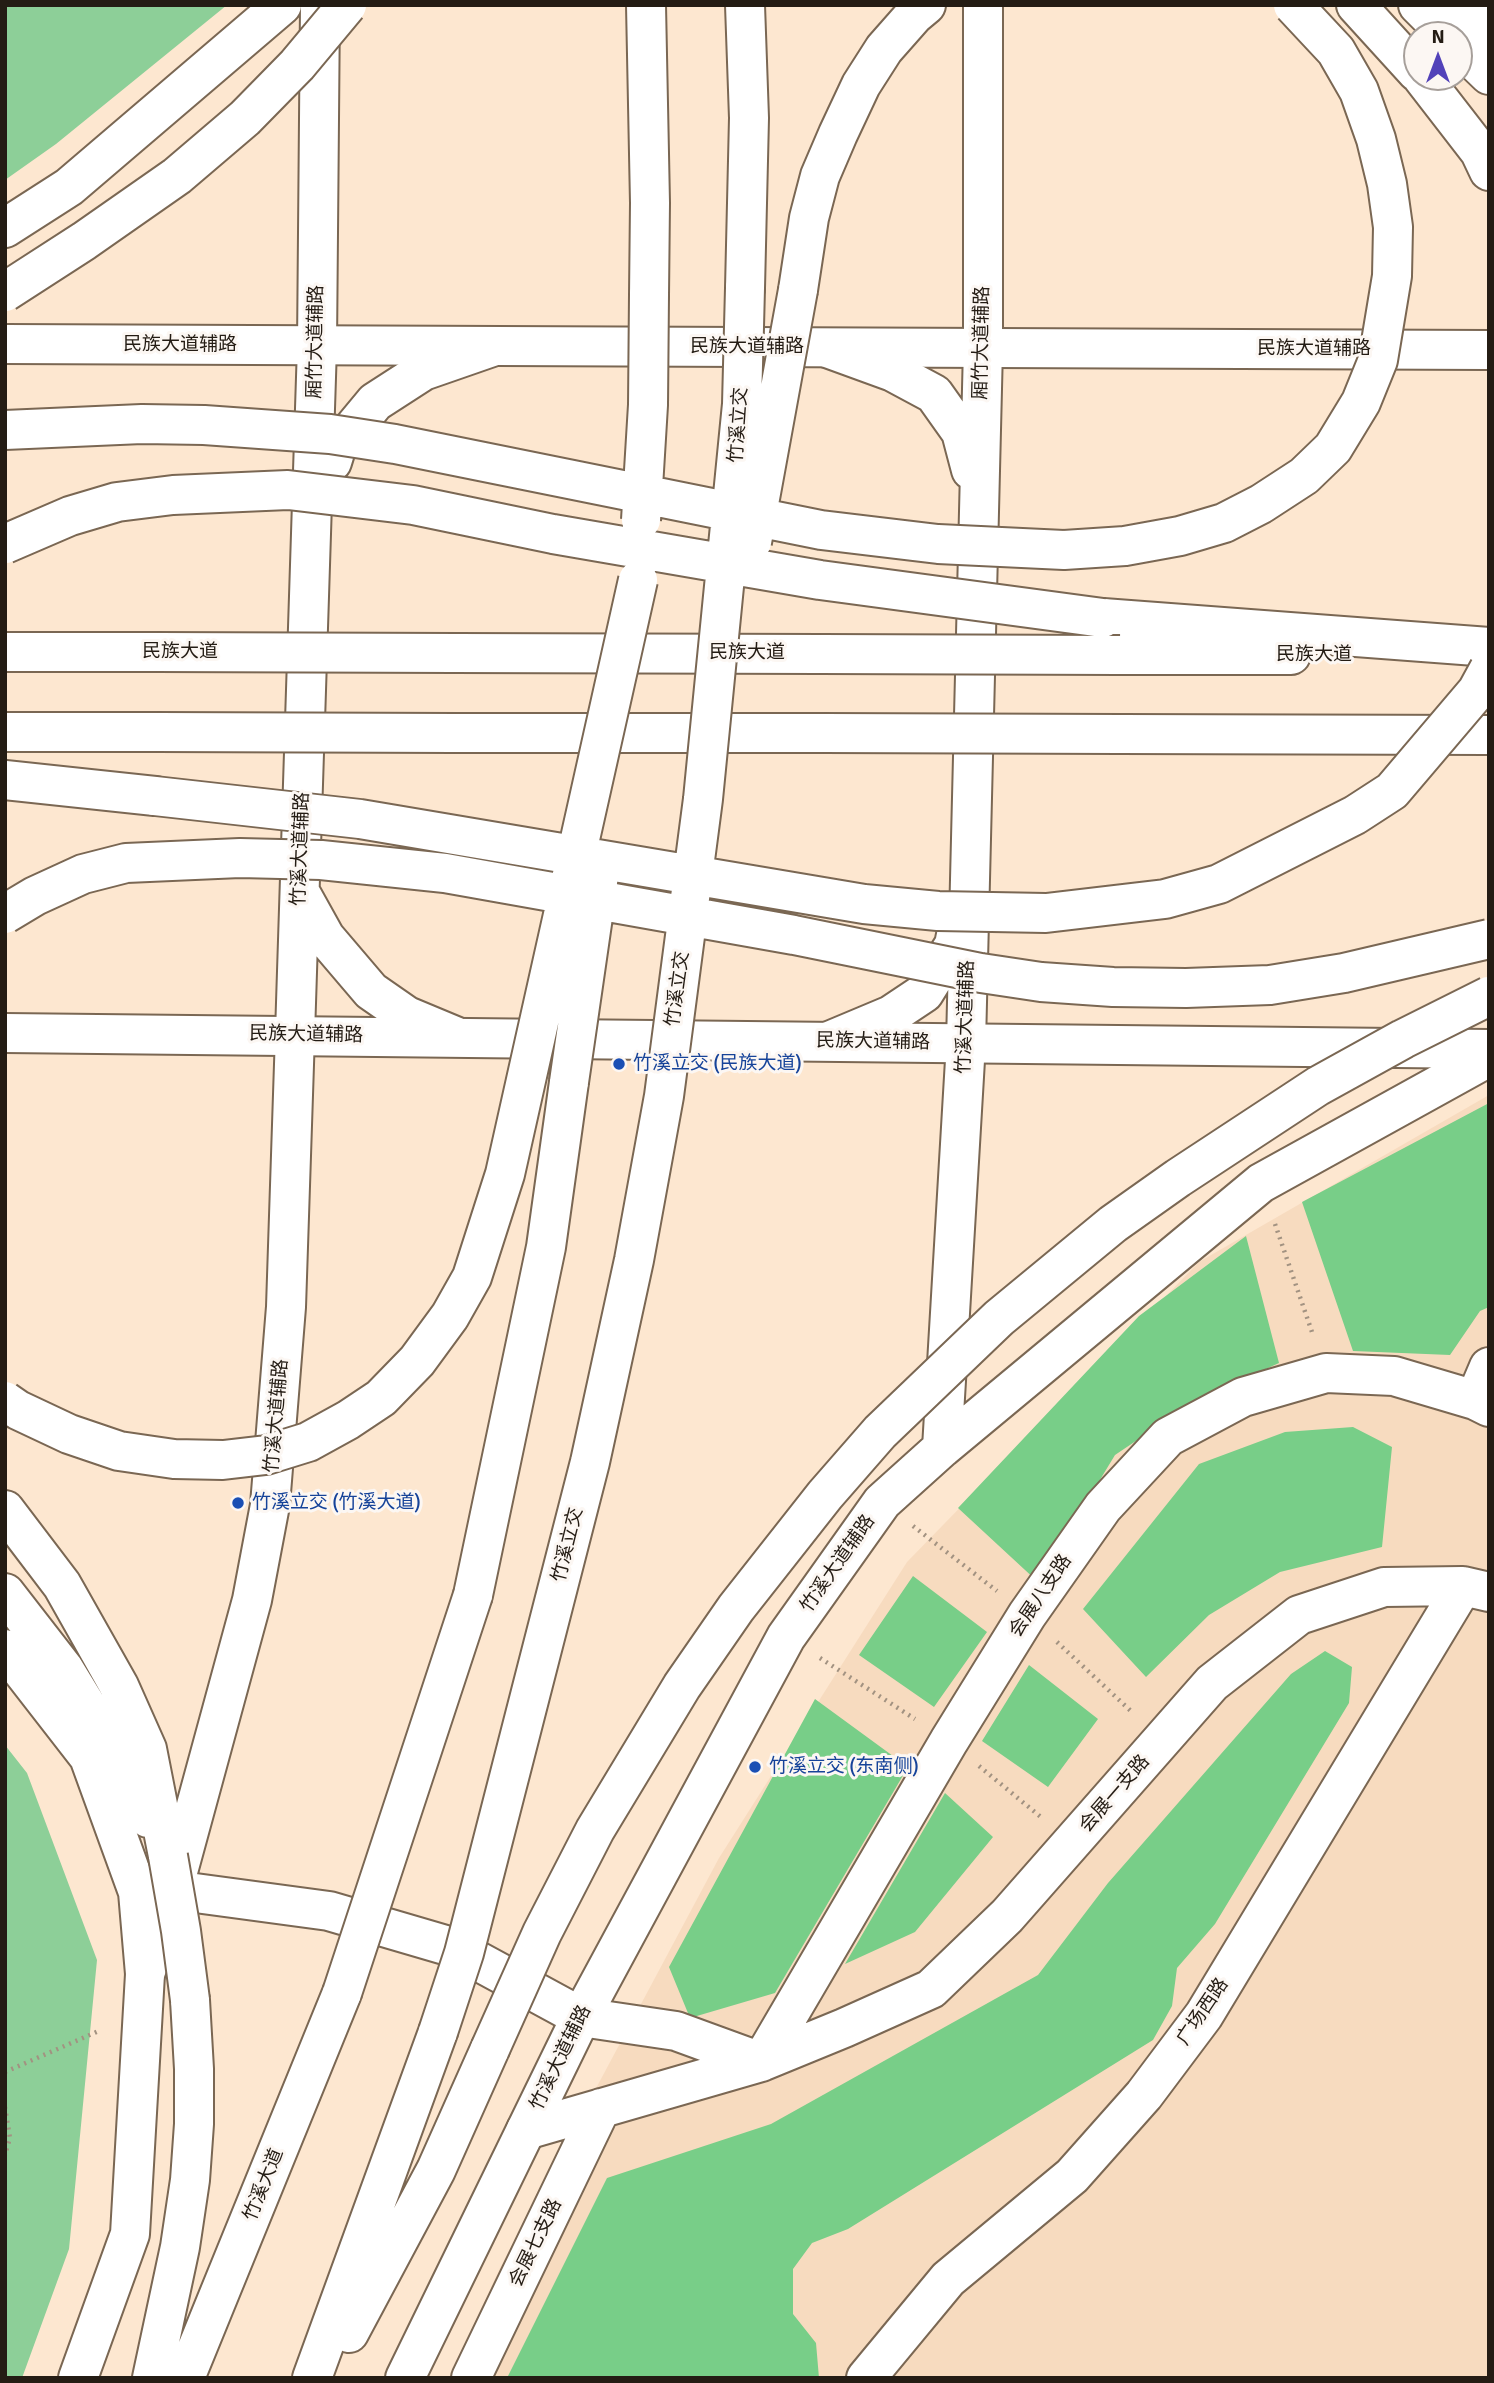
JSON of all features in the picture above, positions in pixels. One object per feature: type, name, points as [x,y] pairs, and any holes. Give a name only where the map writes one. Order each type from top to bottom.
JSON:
[{"type":"main road","points":[[5,228],[69,187],[282,5]]},
{"type":"main road","name":"厢竹大道辅路","points":[[306,680],[317,346],[320,5]]},
{"type":"main road","points":[[5,292],[84,241],[187,168],[245,118],[297,65],[347,5]]},
{"type":"main road","points":[[5,1401],[69,1434],[119,1451],[174,1459],[223,1460],[266,1455],[308,1442],[381,1398],[417,1361],[450,1316],[472,1277],[505,1174],[638,580],[648,405],[650,203],[646,5]]},
{"type":"main road","name":"竹溪立交","points":[[312,2378],[438,2032],[467,1940],[590,1462],[634,1260],[664,1096],[704,799],[742,404],[749,118],[745,5]]},
{"type":"main road","points":[[704,799],[794,320],[809,218],[820,176],[867,76],[884,49],[926,5]]},
{"type":"main road","name":"厢竹大道辅路","points":[[975,681],[983,348],[983,5]]},
{"type":"main road","points":[[5,430],[142,424],[204,425],[330,434],[395,444],[821,530],[938,544],[1064,550],[1125,546],[1180,536],[1224,523],[1261,504],[1304,476],[1333,448],[1361,402],[1378,360],[1392,276],[1393,227],[1387,184],[1376,139],[1359,91],[1336,51],[1293,5]]},
{"type":"main road","points":[[1356,5],[1403,57]]},
{"type":"main road","points":[[1418,5],[1434,21]]},
{"type":"main road","points":[[1459,5],[1489,36]]},
{"type":"main road","points":[[1473,60],[1489,75]]},
{"type":"main road","points":[[1433,91],[1480,152],[1489,171]]},
{"type":"main road","name":"民族大道辅路","points":[[5,344],[1489,350]]},
{"type":"main road","points":[[311,518],[337,449],[375,402],[423,371],[495,346]]},
{"type":"main road","points":[[827,348],[893,372],[934,394],[961,432],[979,499]]},
{"type":"main road","points":[[5,544],[70,516],[117,502],[173,495],[288,490],[413,505],[554,534],[820,580],[1103,618],[1489,647]]},
{"type":"main road","name":"竹溪大道","points":[[185,2378],[342,1993],[473,1595],[546,1247],[638,580]]},
{"type":"main road","name":"民族大道","points":[[5,652],[1489,656]]},
{"type":"main road","points":[[5,780],[360,819],[863,904],[938,911],[1046,913],[1165,899],[1219,884],[1354,815],[1392,791],[1477,691],[1489,669]]},
{"type":"main road","name":"竹溪大道辅路","points":[[78,2378],[130,2234],[145,1973],[171,1873],[252,1600],[270,1505],[286,1307],[306,680]]},
{"type":"main road","name":"竹溪大道辅路","points":[[405,2378],[581,2017],[786,1637],[882,1502],[942,1448],[966,1043],[975,681]]},
{"type":"main road","points":[[5,732],[1489,735]]},
{"type":"main road","points":[[5,914],[35,896],[83,874],[126,863],[240,858],[321,860],[445,873],[1041,982],[1186,988],[1270,985],[1344,973],[1489,939]]},
{"type":"main road","points":[[829,1041],[891,1015],[924,993],[954,945],[970,864]]},
{"type":"main road","points":[[300,892],[325,937],[371,991],[407,1016],[455,1037]]},
{"type":"main road","points":[[325,2378],[436,2170],[542,1933],[595,1830],[682,1686],[758,1579],[825,1495],[880,1432],[999,1318],[1084,1247],[1156,1193],[1318,1086],[1489,996]]},
{"type":"main road","name":"民族大道辅路","points":[[5,1033],[295,1034],[1489,1049]]},
{"type":"main road","points":[[942,1448],[1262,1183],[1489,1057]]},
{"type":"main road","name":"会展八支路","points":[[761,2062],[949,1741],[1027,1615],[1103,1507],[1168,1437],[1242,1397],[1326,1373],[1394,1376],[1484,1392]]},
{"type":"main road","points":[[5,1510],[62,1585],[119,1686],[147,1749],[181,1931],[190,2000],[194,2124],[190,2180],[180,2247],[152,2378]]},
{"type":"main road","name":"会展一支路","points":[[526,2130],[761,2062],[931,1989],[1007,1916],[1212,1684],[1299,1615],[1384,1587],[1476,1589]]},
{"type":"main road","name":"广场西路","points":[[866,2378],[948,2279],[1072,2176],[1144,2095],[1204,2015],[1476,1589]]},
{"type":"main road","points":[[5,1593],[64,1669],[94,1718],[171,1873]]},
{"type":"main road","points":[[5,1649],[89,1757],[138,1892],[145,1973]]},
{"type":"main road","points":[[171,1873],[330,1911],[452,1947],[581,2017],[676,2031],[761,2062]]},
{"type":"main road","name":"会展七支路","points":[[471,2378],[601,2108]]},
{"type":"path","points":[[1262,1183],[1326,1373]]},
{"type":"path","points":[[5,2073],[143,2012]]},
{"type":"path","points":[[5,2107],[10,2138],[5,2155]]},
{"type":"shaded area","points":[[1489,1095],[1489,2378],[449,2378],[500,2268],[719,1858],[907,1562],[1199,1262]]},
{"type":"green space","points":[[5,5],[227,5],[56,144],[5,180]]},
{"type":"green space","points":[[1489,1103],[1489,1307],[1480,1311],[1450,1355],[1353,1351],[1302,1202]]},
{"type":"green space","points":[[1246,1236],[1279,1363],[1194,1402],[1115,1455],[1038,1582],[958,1508],[1139,1316]]},
{"type":"green space","points":[[1353,1427],[1392,1447],[1382,1547],[1280,1572],[1209,1615],[1146,1677],[1083,1609],[1199,1464],[1285,1432]]},
{"type":"green space","points":[[913,1576],[987,1632],[934,1707],[859,1655]]},
{"type":"green space","points":[[1325,1651],[1352,1667],[1349,1703],[1215,1924],[1177,1968],[1172,2006],[1153,2040],[848,2229],[812,2243],[793,2269],[793,2314],[816,2343],[819,2378],[507,2378],[607,2178],[771,2124],[1038,1975],[1108,1883],[1291,1674]]},
{"type":"green space","points":[[1029,1665],[1098,1719],[1048,1787],[982,1741]]},
{"type":"green space","points":[[815,1699],[908,1767],[775,1993],[690,2018],[669,1967]]},
{"type":"green space","points":[[5,1745],[27,1773],[97,1960],[69,2249],[22,2378],[5,2378]]},
{"type":"green space","points":[[945,1793],[993,1837],[915,1932],[845,1964]]},
{"type":"place","name":"竹溪立交 (民族大道)","points":[[619,1064]]},
{"type":"place","name":"竹溪立交 (竹溪大道)","points":[[238,1503]]},
{"type":"place","name":"竹溪立交 (东南侧)","points":[[755,1767]]}]
